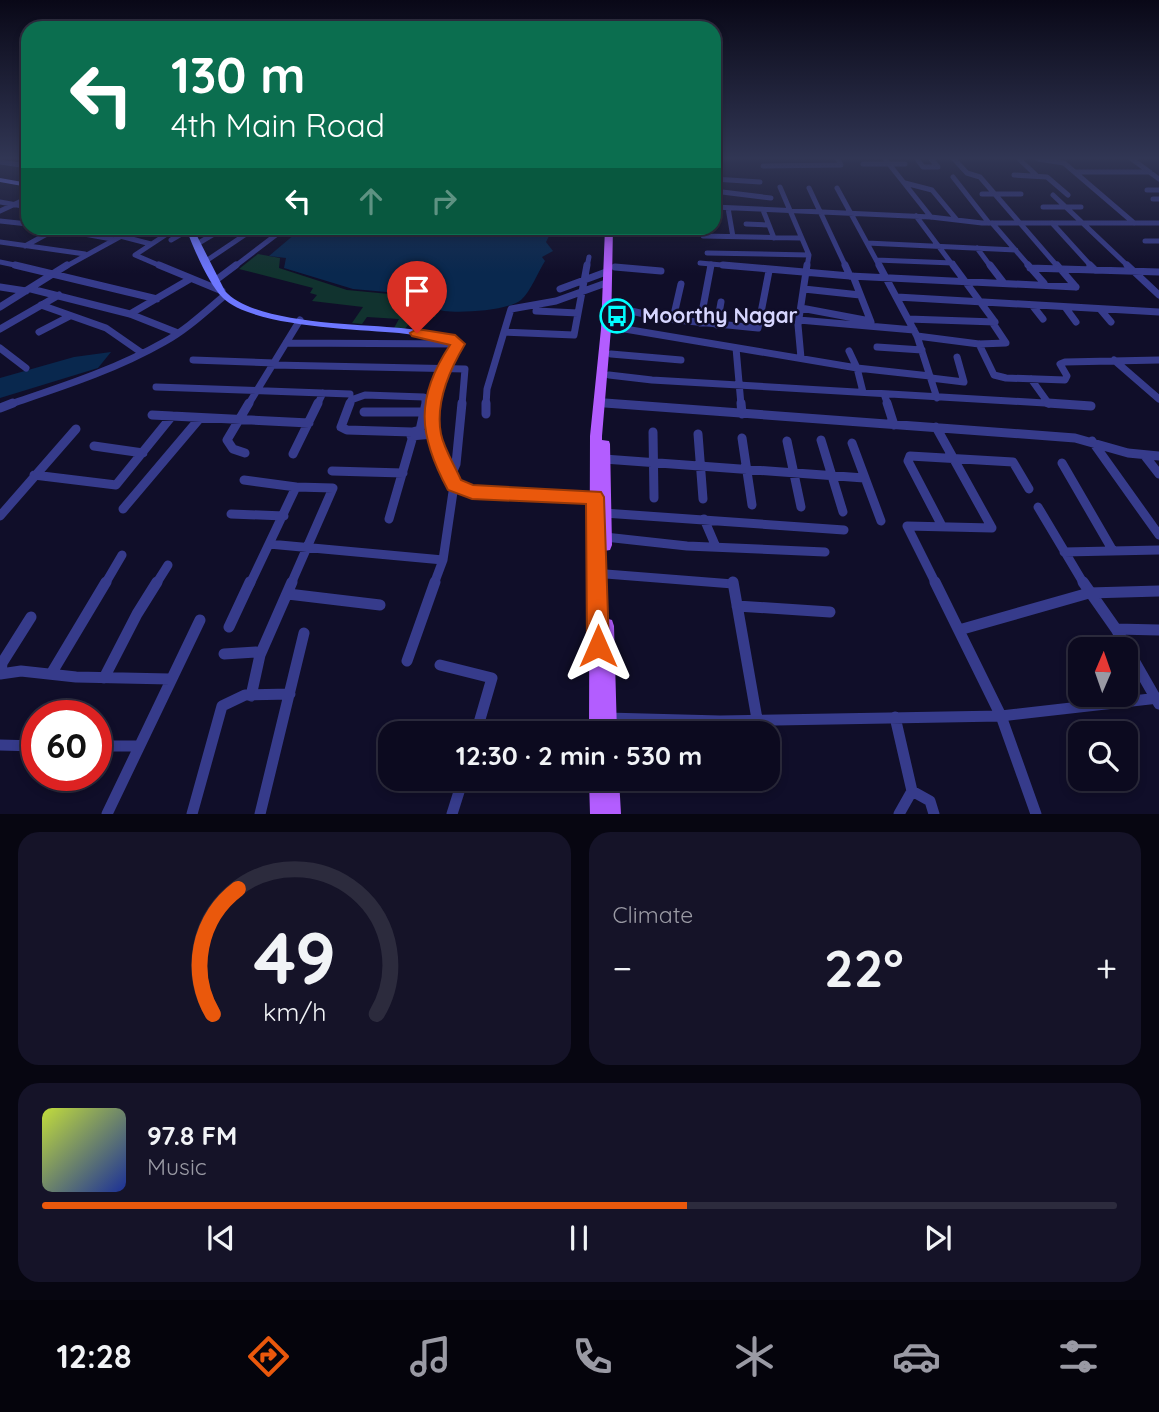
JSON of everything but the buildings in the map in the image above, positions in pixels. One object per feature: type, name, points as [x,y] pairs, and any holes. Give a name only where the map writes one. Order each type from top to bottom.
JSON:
[{"type":"main road","points":[[193,235],[223,294],[238,306],[276,317],[456,340],[458,344],[443,368],[429,412],[433,434],[452,481],[472,492],[600,498]]},
{"type":"main road","points":[[603,721],[598,573],[609,235]]},
{"type":"main road","points":[[603,721],[606,574],[604,513],[600,498],[604,459],[603,403],[609,375],[613,327],[609,274],[614,235]]},
{"type":"main road","points":[[599,791],[600,814]]},
{"type":"main road","points":[[610,791],[611,814]]},
{"type":"street","points":[[763,197],[771,198]]},
{"type":"street","points":[[784,197],[809,255],[799,320],[801,358]]},
{"type":"street","points":[[812,197],[872,324]]},
{"type":"street","points":[[842,197],[915,333],[937,398]]},
{"type":"street","points":[[916,197],[931,216]]},
{"type":"street","points":[[938,197],[957,220]]},
{"type":"street","points":[[970,197],[1044,283]]},
{"type":"street","points":[[700,263],[769,271],[1044,283],[1076,287],[998,197]]},
{"type":"street","points":[[1055,197],[1158,293]]},
{"type":"street","points":[[1103,197],[1134,223]]},
{"type":"street","points":[[0,211],[21,201]]},
{"type":"street","points":[[0,202],[21,206]]},
{"type":"street","points":[[994,206],[1006,206]]},
{"type":"street","points":[[1043,207],[1081,207]]},
{"type":"street","points":[[721,208],[931,216],[991,223],[1157,224]]},
{"type":"street","points":[[728,208],[733,237]]},
{"type":"street","points":[[763,210],[774,238]]},
{"type":"street","points":[[916,216],[983,302],[995,322],[992,322]]},
{"type":"street","points":[[0,221],[21,223]]},
{"type":"street","points":[[1052,223],[1096,270]]},
{"type":"street","points":[[746,224],[769,225]]},
{"type":"street","points":[[25,246],[42,235]]},
{"type":"street","points":[[94,235],[151,244]]},
{"type":"street","points":[[0,307],[85,254],[122,235]]},
{"type":"street","points":[[0,408],[113,368],[178,332],[223,294],[135,255],[165,235]]},
{"type":"street","points":[[171,240],[180,235]]},
{"type":"street","points":[[197,244],[212,235]]},
{"type":"street","points":[[206,261],[245,235]]},
{"type":"street","points":[[216,280],[276,235]]},
{"type":"street","points":[[703,235],[800,238]]},
{"type":"street","points":[[1145,241],[1159,241]]},
{"type":"street","points":[[0,242],[85,254]]},
{"type":"street","points":[[867,243],[1016,250]]},
{"type":"street","points":[[977,248],[1003,282]]},
{"type":"street","points":[[707,253],[809,255]]},
{"type":"street","points":[[505,332],[574,335],[589,257]]},
{"type":"street","points":[[876,260],[953,263]]},
{"type":"street","points":[[0,262],[56,273],[157,299]]},
{"type":"street","points":[[700,323],[711,264]]},
{"type":"street","points":[[1030,268],[1159,272]]},
{"type":"street","points":[[560,289],[609,274],[661,271]]},
{"type":"street","points":[[613,307],[638,315],[716,326],[758,328],[769,271]]},
{"type":"street","points":[[486,414],[487,389],[511,309],[556,301],[582,292],[609,274]]},
{"type":"street","points":[[130,314],[190,279]]},
{"type":"street","points":[[673,319],[681,284]]},
{"type":"street","points":[[0,287],[59,295],[130,314],[178,332]]},
{"type":"street","points":[[804,289],[860,295]]},
{"type":"street","points":[[0,329],[59,295]]},
{"type":"street","points":[[897,297],[1159,312]]},
{"type":"street","points":[[716,326],[720,302]]},
{"type":"street","points":[[41,305],[106,328],[142,353]]},
{"type":"street","points":[[1032,305],[1043,319]]},
{"type":"street","points":[[1065,307],[1076,322]]},
{"type":"street","points":[[801,308],[915,333],[979,344],[1006,344],[992,322]]},
{"type":"street","points":[[1100,309],[1111,322]]},
{"type":"street","points":[[536,311],[578,313]]},
{"type":"street","points":[[1139,311],[1148,321]]},
{"type":"street","points":[[38,332],[71,316]]},
{"type":"street","points":[[908,319],[992,322]]},
{"type":"street","points":[[245,453],[233,449],[227,440],[300,320]]},
{"type":"street","points":[[799,320],[872,324]]},
{"type":"street","points":[[613,327],[857,368],[964,382],[957,356]]},
{"type":"street","points":[[286,344],[458,344]]},
{"type":"street","points":[[979,344],[998,377],[1065,380],[1066,374],[1060,366],[1062,363],[1159,360]]},
{"type":"street","points":[[877,347],[922,350]]},
{"type":"street","points":[[736,348],[742,414]]},
{"type":"street","points":[[849,351],[863,392]]},
{"type":"street","points":[[3,352],[26,368]]},
{"type":"street","points":[[611,354],[681,360]]},
{"type":"street","points":[[193,360],[466,370],[443,560],[407,661]]},
{"type":"street","points":[[1114,360],[1159,399]]},
{"type":"street","points":[[609,375],[1091,407]]},
{"type":"street","points":[[1031,379],[1049,404]]},
{"type":"street","points":[[156,387],[350,394]]},
{"type":"street","points":[[293,454],[323,393]]},
{"type":"street","points":[[884,394],[894,425]]},
{"type":"street","points":[[365,395],[421,396],[427,401],[429,412],[417,431],[347,430],[341,426],[351,400],[365,395]]},
{"type":"street","points":[[603,403],[1092,441],[1145,456],[1159,456]]},
{"type":"street","points":[[364,412],[429,412]]},
{"type":"street","points":[[152,415],[309,423]]},
{"type":"street","points":[[34,475],[116,485],[172,416]]},
{"type":"street","points":[[123,509],[200,418]]},
{"type":"street","points":[[936,427],[992,528],[908,526],[1001,716],[1036,814]]},
{"type":"street","points":[[0,516],[76,429]]},
{"type":"street","points":[[653,432],[654,498]]},
{"type":"street","points":[[359,436],[433,434]]},
{"type":"street","points":[[698,434],[703,499]]},
{"type":"street","points":[[389,519],[413,436]]},
{"type":"street","points":[[742,438],[752,505]]},
{"type":"street","points":[[821,440],[843,512]]},
{"type":"street","points":[[787,441],[801,507]]},
{"type":"street","points":[[1092,441],[1159,534]]},
{"type":"street","points":[[852,443],[881,521]]},
{"type":"street","points":[[94,446],[143,453]]},
{"type":"street","points":[[942,526],[908,457],[914,455],[1013,462],[1029,489]]},
{"type":"street","points":[[1145,456],[1159,474]]},
{"type":"street","points":[[604,459],[864,478]]},
{"type":"street","points":[[1062,463],[1113,551]]},
{"type":"street","points":[[332,471],[402,473]]},
{"type":"street","points":[[244,480],[296,487],[333,488],[260,655],[251,696]]},
{"type":"street","points":[[229,626],[296,487]]},
{"type":"street","points":[[0,500],[14,500]]},
{"type":"street","points":[[713,721],[1001,716],[1158,700],[1116,629],[1088,593],[1038,507]]},
{"type":"street","points":[[604,513],[844,530]]},
{"type":"street","points":[[231,514],[284,516]]},
{"type":"street","points":[[704,519],[716,547]]},
{"type":"street","points":[[605,537],[716,547],[825,552]]},
{"type":"street","points":[[269,544],[443,560]]},
{"type":"street","points":[[1064,552],[1159,550]]},
{"type":"street","points":[[51,674],[122,555]]},
{"type":"street","points":[[104,678],[137,614],[168,565]]},
{"type":"street","points":[[606,574],[733,582],[757,719]]},
{"type":"street","points":[[959,630],[1088,593],[1159,591]]},
{"type":"street","points":[[288,594],[380,605]]},
{"type":"street","points":[[737,606],[830,612]]},
{"type":"street","points":[[32,617],[2,663],[0,674],[21,671],[104,678],[170,679]]},
{"type":"street","points":[[107,814],[200,620]]},
{"type":"street","points":[[1116,629],[1159,630]]},
{"type":"street","points":[[260,814],[304,633]]},
{"type":"street","points":[[224,654],[256,652],[260,655]]},
{"type":"street","points":[[440,665],[492,678],[479,721]]},
{"type":"street","points":[[192,814],[222,706],[240,695],[290,694]]},
{"type":"street","points":[[895,717],[912,791],[899,814]]},
{"type":"street","points":[[0,746],[21,746]]},
{"type":"street","points":[[112,746],[139,746]]},
{"type":"street","points":[[452,814],[459,791]]},
{"type":"street","points":[[912,791],[930,801],[934,814]]},
{"type":"green space","points":[[258,254],[280,258],[279,268],[347,290],[442,299],[435,317],[413,318],[405,329],[394,328],[399,319],[367,317],[362,324],[352,323],[363,307],[312,301],[317,295],[310,293],[313,288],[239,269]]},
{"type":"water","points":[[294,235],[550,235],[546,242],[553,251],[542,257],[545,261],[521,300],[506,307],[462,312],[440,310],[444,299],[442,297],[353,289],[284,268],[286,258],[269,256]]},
{"type":"water","points":[[111,352],[98,368],[0,398],[0,378],[74,357]]},
{"type":"place","name":"Moorthy Nagar","points":[[617,316]]},
{"type":"route","points":[[417,333],[450,338],[458,344],[443,368],[432,412],[433,435],[454,485],[472,492],[595,497],[598,646]]}]
